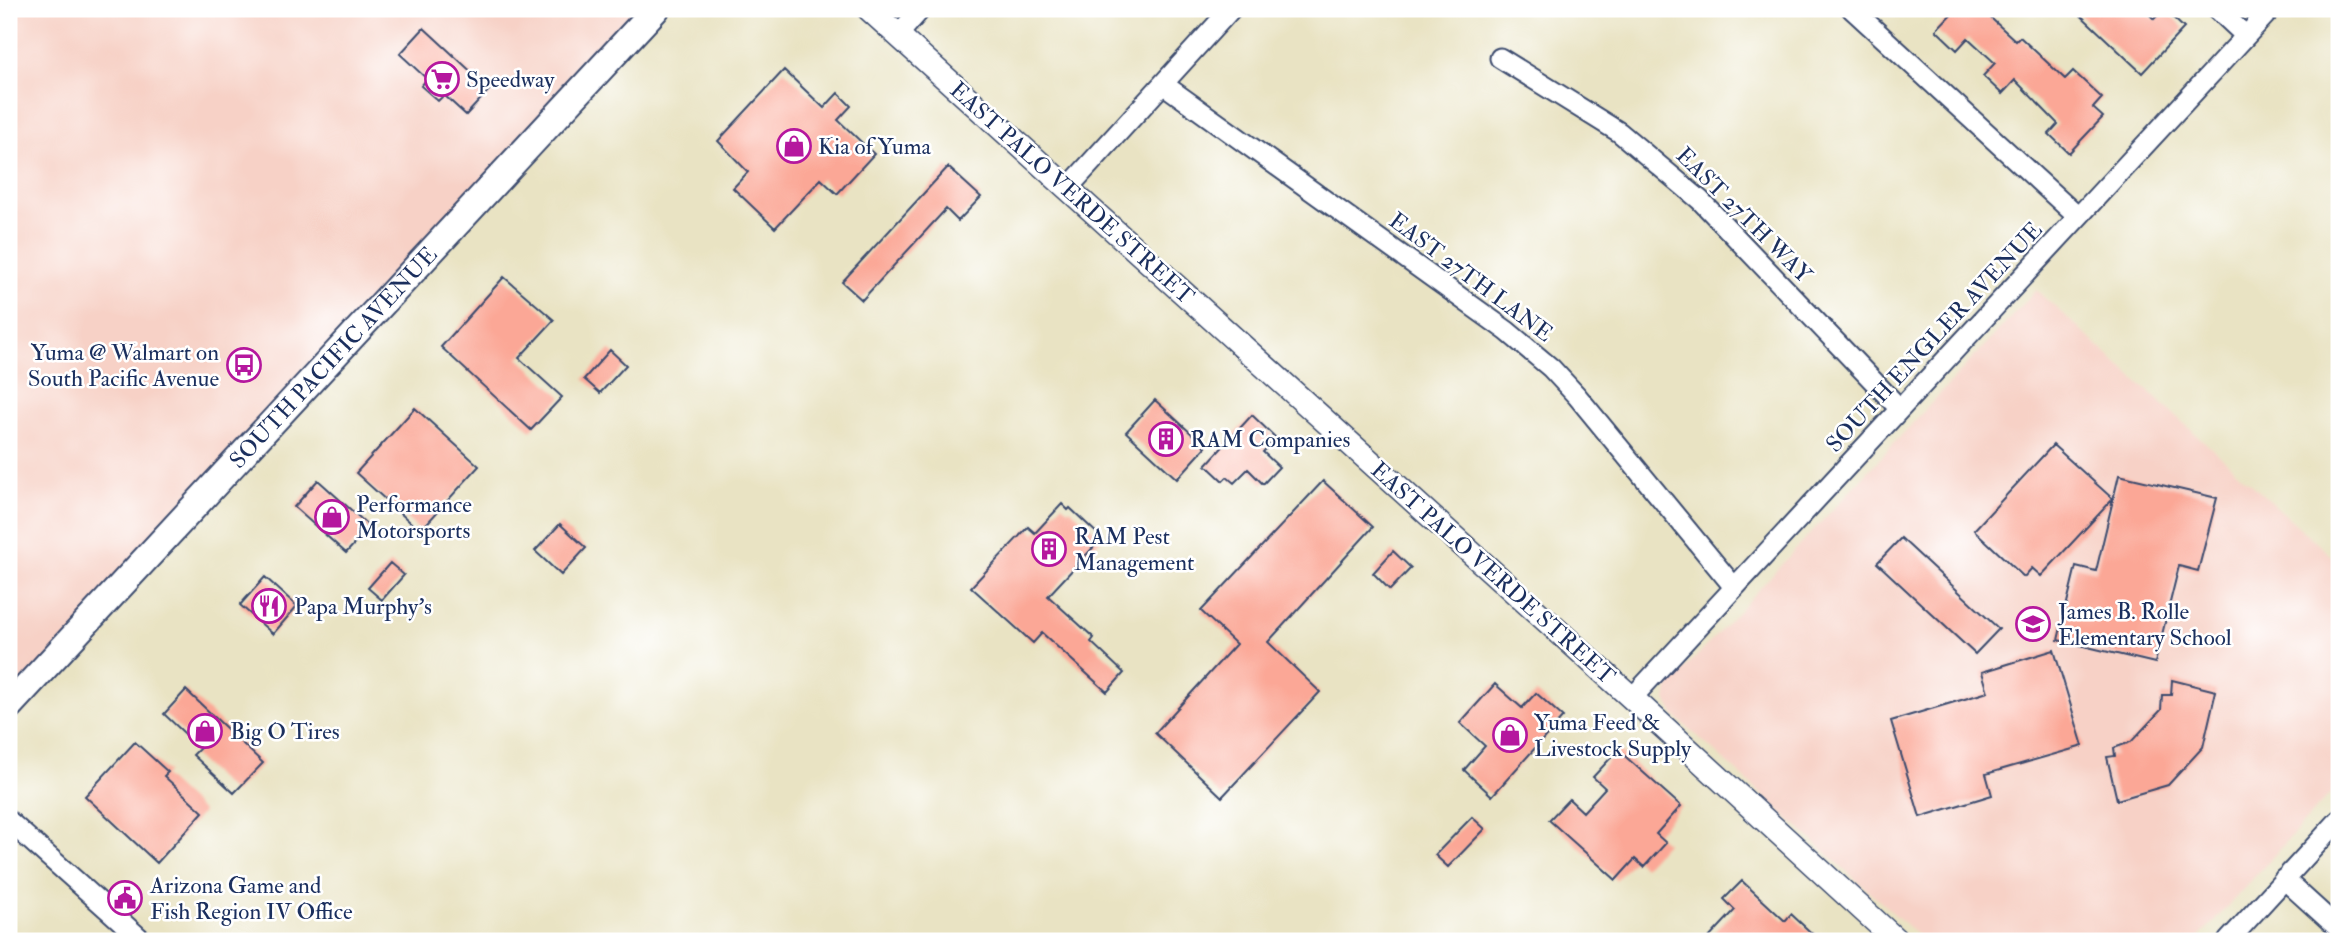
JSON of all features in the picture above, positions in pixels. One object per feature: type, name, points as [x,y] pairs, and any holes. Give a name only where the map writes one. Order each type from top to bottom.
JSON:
[{"type":"main road","name":"SOUTH PACIFIC AVENUE","points":[[9,706],[656,9]]},
{"type":"street","name":"EAST PALO VERDE STREET","points":[[869,9],[1897,941]]},
{"type":"street","points":[[898,34],[921,9]]},
{"type":"street","points":[[1067,189],[1231,9]]},
{"type":"street","points":[[1852,9],[2078,217]]},
{"type":"street","points":[[2217,9],[2246,36]]},
{"type":"street","name":"SOUTH ENGLER AVENUE","points":[[1632,698],[2272,9]]},
{"type":"street","name":"EAST 27TH WAY","points":[[1500,58],[1619,132],[1700,200],[1900,409]]},
{"type":"street","name":"EAST 27TH LANE","points":[[1163,84],[1507,331],[1551,368],[1734,587]]},
{"type":"street","points":[[2228,941],[2339,820]]},
{"type":"street","points":[[9,821],[143,941]]},
{"type":"street","points":[[2284,879],[2339,929]]},
{"type":"shaded area","points":[[9,9],[656,9],[9,706]]},
{"type":"shaded area","name":"James B. Rolle Elementary School","points":[[2036,290],[2339,563],[2339,784],[2196,941],[1924,941],[1675,716],[1666,700],[1669,686]]},
{"type":"building","points":[[1956,9],[1981,9],[2016,41],[2020,37],[2065,79],[2073,71],[2102,98],[2093,108],[2103,117],[2069,153],[2049,134],[2058,124],[2015,80],[2002,94],[1983,76],[1995,63],[1968,38],[1957,50],[1936,30]]},
{"type":"building","points":[[2074,9],[2144,9],[2154,19],[2164,9],[2184,28],[2142,73]]},
{"type":"building","points":[[424,28],[490,89],[466,115],[444,95],[438,101],[421,86],[427,79],[400,54]]},
{"type":"building","name":"Kia of Yuma","points":[[784,70],[824,108],[838,93],[851,106],[838,120],[874,154],[837,194],[821,179],[775,228],[733,188],[748,172],[718,141]]},
{"type":"building","points":[[948,167],[981,197],[958,221],[946,209],[862,300],[842,282]]},
{"type":"building","points":[[504,277],[554,320],[519,358],[562,397],[531,430],[441,347]]},
{"type":"building","points":[[610,350],[626,365],[600,393],[584,379]]},
{"type":"building","name":"RAM Companies","points":[[1155,400],[1206,447],[1177,479],[1126,432]]},
{"type":"building","points":[[415,408],[479,466],[420,531],[356,473]]},
{"type":"building","points":[[1252,415],[1276,438],[1263,452],[1279,467],[1263,484],[1248,469],[1234,483],[1227,477],[1223,481],[1206,465]]},
{"type":"building","points":[[2053,445],[2113,499],[2041,576],[2032,568],[2024,577],[1974,530]]},
{"type":"building","points":[[2119,475],[2217,498],[2198,571],[2179,566],[2155,663],[2058,640],[2076,566],[2096,571]]},
{"type":"building","name":"Performance Motorsports","points":[[318,480],[370,527],[346,553],[294,507]]},
{"type":"building","points":[[1323,481],[1373,527],[1268,642],[1320,692],[1222,797],[1155,733],[1236,644],[1201,611]]},
{"type":"building","points":[[1062,504],[1068,510],[1070,508],[1102,538],[1048,596],[1094,638],[1091,642],[1124,673],[1107,692],[1042,633],[1033,643],[971,587],[1028,527],[1035,533]]},
{"type":"building","points":[[560,524],[586,548],[561,575],[535,551]]},
{"type":"building","points":[[1901,538],[1999,629],[1975,654],[1877,563]]},
{"type":"building","points":[[1393,551],[1411,568],[1390,590],[1373,573]]},
{"type":"building","points":[[390,563],[404,575],[382,600],[368,588]]},
{"type":"building","name":"Papa Murphy's","points":[[265,577],[297,606],[273,634],[240,605]]},
{"type":"building","points":[[2054,650],[2083,746],[1986,774],[1992,795],[1920,817],[1891,721],[1988,692],[1982,672]]},
{"type":"building","points":[[2172,680],[2216,691],[2203,747],[2168,785],[2117,800],[2107,757],[2115,756],[2114,748],[2131,742],[2161,710],[2162,695],[2171,695]]},
{"type":"building","name":"Yuma Feed & Livestock Supply","points":[[1495,684],[1522,708],[1536,693],[1563,717],[1492,796],[1464,770],[1485,746],[1460,723]]},
{"type":"building","name":"Big O Tires","points":[[186,690],[263,763],[234,793],[193,755],[200,748],[164,714]]},
{"type":"building","points":[[135,742],[168,772],[164,776],[203,812],[157,863],[85,796]]},
{"type":"building","points":[[1618,750],[1681,806],[1656,834],[1666,843],[1644,867],[1635,859],[1616,880],[1549,820],[1569,799],[1583,812],[1605,788],[1593,777]]},
{"type":"building","points":[[1472,817],[1485,829],[1448,867],[1435,855]]},
{"type":"building","points":[[1742,881],[1785,921],[1791,914],[1820,941],[1706,941],[1735,910],[1724,899]]},
{"type":"place","name":"Speedway","points":[[442,79]]},
{"type":"place","name":"Kia of Yuma","points":[[794,146]]},
{"type":"place","name":"Yuma @ Walmart on South Pacific Avenue","points":[[244,365]]},
{"type":"place","name":"RAM Companies","points":[[1166,439]]},
{"type":"place","name":"Performance Motorsports","points":[[332,517]]},
{"type":"place","name":"RAM Pest Management","points":[[1049,549]]},
{"type":"place","name":"Papa Murphy's","points":[[269,606]]},
{"type":"place","name":"James B. Rolle Elementary School","points":[[2033,624]]},
{"type":"place","name":"Big O Tires","points":[[205,731]]},
{"type":"place","name":"Yuma Feed & Livestock Supply","points":[[1510,735]]},
{"type":"place","name":"Arizona Game and Fish Region IV Office","points":[[125,898]]}]
